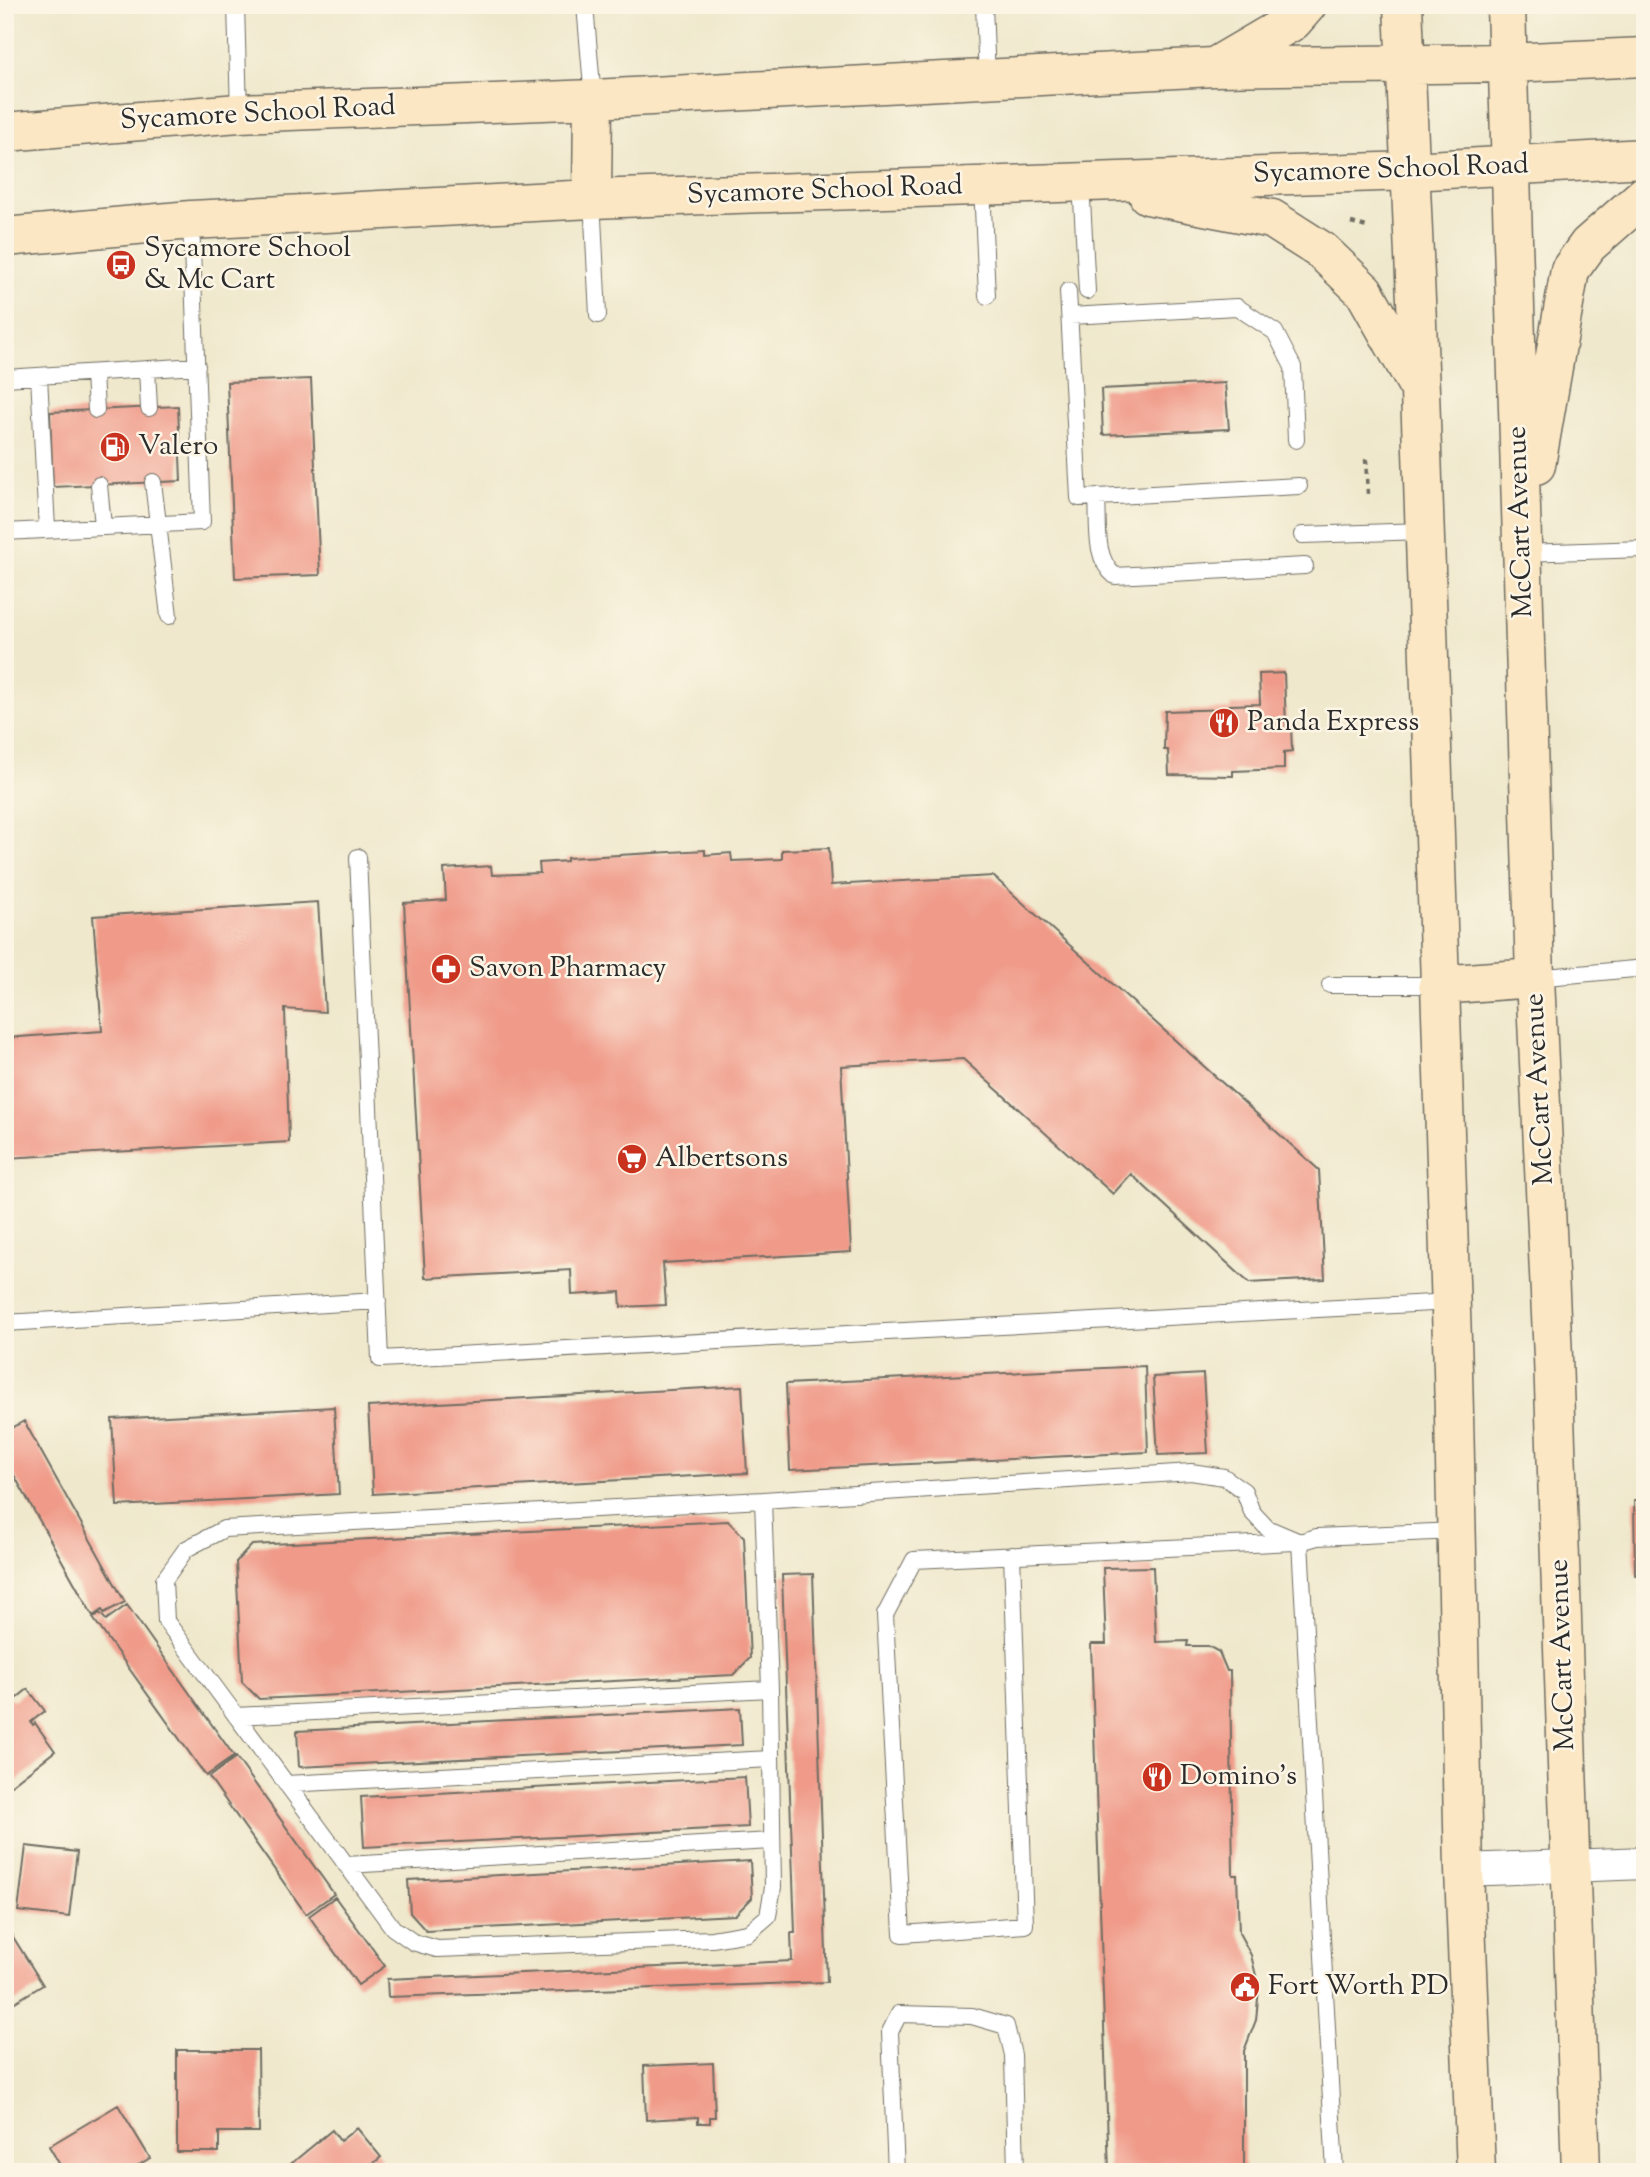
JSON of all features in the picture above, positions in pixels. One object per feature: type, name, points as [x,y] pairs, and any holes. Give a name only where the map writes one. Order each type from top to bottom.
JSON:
[{"type":"main road","points":[[1214,67],[1293,21],[1307,5]]},
{"type":"main road","points":[[1403,5],[1420,391],[1438,985],[1451,1302],[1464,1870],[1476,2172]]},
{"type":"main road","name":"McCart Avenue","points":[[1506,5],[1535,978],[1553,1357],[1581,2172]]},
{"type":"main road","name":"Sycamore School Road","points":[[5,132],[239,113],[593,99],[1214,67],[1507,63],[1645,57]]},
{"type":"main road","points":[[592,199],[593,99]]},
{"type":"main road","name":"Sycamore School Road","points":[[5,237],[191,220],[592,199],[1410,171],[1645,158]]},
{"type":"main road","points":[[1081,182],[1272,219],[1322,251],[1364,291],[1420,391]]},
{"type":"main road","points":[[1522,553],[1570,270],[1588,245],[1645,195]]},
{"type":"main road","points":[[1438,985],[1535,978]]},
{"type":"street","points":[[1464,1870],[1645,1863]]},
{"type":"lane","points":[[236,5],[239,113]]},
{"type":"lane","points":[[585,5],[593,99]]},
{"type":"lane","points":[[984,5],[987,79]]},
{"type":"lane","points":[[1081,182],[1087,291]]},
{"type":"lane","points":[[982,186],[987,296]]},
{"type":"lane","points":[[592,199],[598,315]]},
{"type":"lane","points":[[5,533],[202,522],[191,220]]},
{"type":"lane","points":[[1068,291],[1079,498],[1299,486]]},
{"type":"lane","points":[[1070,316],[1237,307],[1275,332],[1293,368],[1296,440]]},
{"type":"lane","points":[[5,378],[197,366]]},
{"type":"lane","points":[[147,369],[149,408]]},
{"type":"lane","points":[[94,373],[96,410]]},
{"type":"lane","points":[[39,376],[47,529]]},
{"type":"lane","points":[[153,482],[169,616]]},
{"type":"lane","points":[[99,485],[103,526]]},
{"type":"lane","points":[[1097,497],[1100,556],[1106,568],[1115,576],[1305,566]]},
{"type":"lane","points":[[1302,535],[1424,531]]},
{"type":"lane","points":[[1522,553],[1645,549]]},
{"type":"lane","points":[[358,857],[380,1359],[1451,1302]]},
{"type":"lane","points":[[1535,978],[1645,968]]},
{"type":"lane","points":[[1330,985],[1438,985]]},
{"type":"lane","points":[[5,1323],[378,1301]]},
{"type":"lane","points":[[763,1500],[770,1689],[772,1887],[768,1916],[748,1933],[712,1939],[437,1949],[413,1942],[393,1928],[166,1621],[164,1580],[186,1549],[225,1529],[763,1500],[1191,1472],[1224,1477],[1244,1491],[1252,1512],[1267,1528],[1300,1542]]},
{"type":"lane","points":[[1012,1555],[1025,1925],[902,1934],[884,1615],[914,1560],[1012,1555],[1300,1542],[1317,1537],[1457,1531]]},
{"type":"lane","points":[[1300,1542],[1335,2172]]},
{"type":"lane","points":[[236,1716],[770,1689]]},
{"type":"lane","points":[[286,1784],[771,1759]]},
{"type":"lane","points":[[346,1865],[772,1841]]},
{"type":"lane","points":[[896,2172],[890,2032],[899,2014],[972,2015],[1006,2025],[1013,2055],[1016,2172]]},
{"type":"path","points":[[1557,5],[1558,13]]},
{"type":"path","points":[[1342,217],[1355,225],[1367,227]]},
{"type":"path","points":[[1366,459],[1368,494]]},
{"type":"building","points":[[311,379],[320,575],[235,578],[227,382]]},
{"type":"building","points":[[1225,383],[1229,429],[1103,435],[1101,389]]},
{"type":"building","name":"Valero","points":[[178,406],[181,481],[53,487],[50,412]]},
{"type":"building","name":"Panda Express","points":[[1284,673],[1286,726],[1291,726],[1292,751],[1284,752],[1284,769],[1233,771],[1233,776],[1169,775],[1168,750],[1164,750],[1165,711],[1231,709],[1230,705],[1260,704],[1259,674]]},
{"type":"building","name":"Albertsons","points":[[829,848],[831,885],[993,876],[1319,1170],[1325,1279],[1249,1283],[1131,1174],[1113,1194],[963,1059],[841,1066],[851,1252],[663,1263],[666,1305],[621,1307],[620,1292],[572,1295],[571,1270],[425,1278],[404,903],[446,900],[444,869],[491,866],[492,875],[540,873],[539,863],[567,861],[567,858],[705,850],[705,855],[731,853],[732,861],[782,859],[782,850]]},
{"type":"building","points":[[318,902],[325,1012],[285,1009],[289,1142],[6,1158],[5,1038],[102,1031],[93,916]]},
{"type":"building","points":[[1145,1366],[1148,1452],[790,1470],[786,1384]]},
{"type":"building","points":[[1203,1374],[1208,1453],[1158,1455],[1153,1377]]},
{"type":"building","points":[[742,1386],[747,1473],[373,1494],[368,1407]]},
{"type":"building","points":[[334,1407],[339,1494],[117,1506],[112,1419]]},
{"type":"building","points":[[24,1421],[125,1602],[104,1613],[102,1610],[93,1616],[5,1459],[5,1432]]},
{"type":"building","points":[[1634,1500],[1645,1500],[1645,1574],[1635,1575]]},
{"type":"building","points":[[728,1521],[744,1537],[750,1658],[733,1675],[259,1699],[242,1682],[236,1562],[252,1545]]},
{"type":"building","points":[[1153,1567],[1156,1642],[1188,1641],[1187,1646],[1208,1646],[1219,1652],[1227,1671],[1230,1671],[1233,1875],[1237,1875],[1239,1933],[1251,1955],[1259,1988],[1256,2020],[1244,2051],[1244,2172],[1109,2172],[1091,1644],[1106,1644],[1103,1568]]},
{"type":"building","points":[[813,1574],[827,1982],[388,1997],[387,1979],[792,1961],[791,1933],[795,1933],[782,1575]]},
{"type":"building","points":[[127,1605],[234,1756],[206,1776],[93,1618],[100,1613],[106,1620]]},
{"type":"building","points":[[28,1689],[45,1711],[31,1722],[33,1725],[35,1723],[55,1751],[5,1790],[5,1691],[13,1701]]},
{"type":"building","points":[[740,1708],[742,1745],[299,1767],[297,1731]]},
{"type":"building","points":[[236,1757],[334,1894],[306,1914],[209,1777]]},
{"type":"building","points":[[745,1777],[748,1827],[364,1847],[361,1797]]},
{"type":"building","points":[[26,1846],[77,1852],[69,1917],[18,1911]]},
{"type":"building","points":[[750,1861],[752,1898],[735,1915],[426,1931],[410,1913],[408,1880]]},
{"type":"building","points":[[335,1897],[385,1966],[358,1985],[309,1916]]},
{"type":"building","points":[[10,1932],[43,1985],[5,2008],[5,1935]]},
{"type":"building","points":[[1635,2002],[1645,2002],[1645,2022],[1635,2022]]},
{"type":"building","points":[[177,2050],[258,2050],[259,2132],[219,2132],[219,2152],[177,2152]]},
{"type":"building","points":[[713,2063],[715,2117],[710,2117],[710,2123],[698,2123],[698,2117],[646,2120],[644,2066]]},
{"type":"building","points":[[118,2105],[150,2158],[127,2172],[64,2172],[49,2146]]},
{"type":"building","points":[[357,2128],[381,2157],[363,2172],[281,2172],[332,2130],[340,2141]]},
{"type":"place","name":"Sycamore School & Mc Cart","points":[[121,265]]},
{"type":"place","name":"Valero","points":[[115,447]]},
{"type":"place","name":"Panda Express","points":[[1224,723]]},
{"type":"place","name":"Savon Pharmacy","points":[[446,969]]},
{"type":"place","name":"Albertsons","points":[[632,1159]]},
{"type":"place","name":"Domino's","points":[[1157,1777]]},
{"type":"place","name":"Fort Worth PD","points":[[1245,1987]]}]
